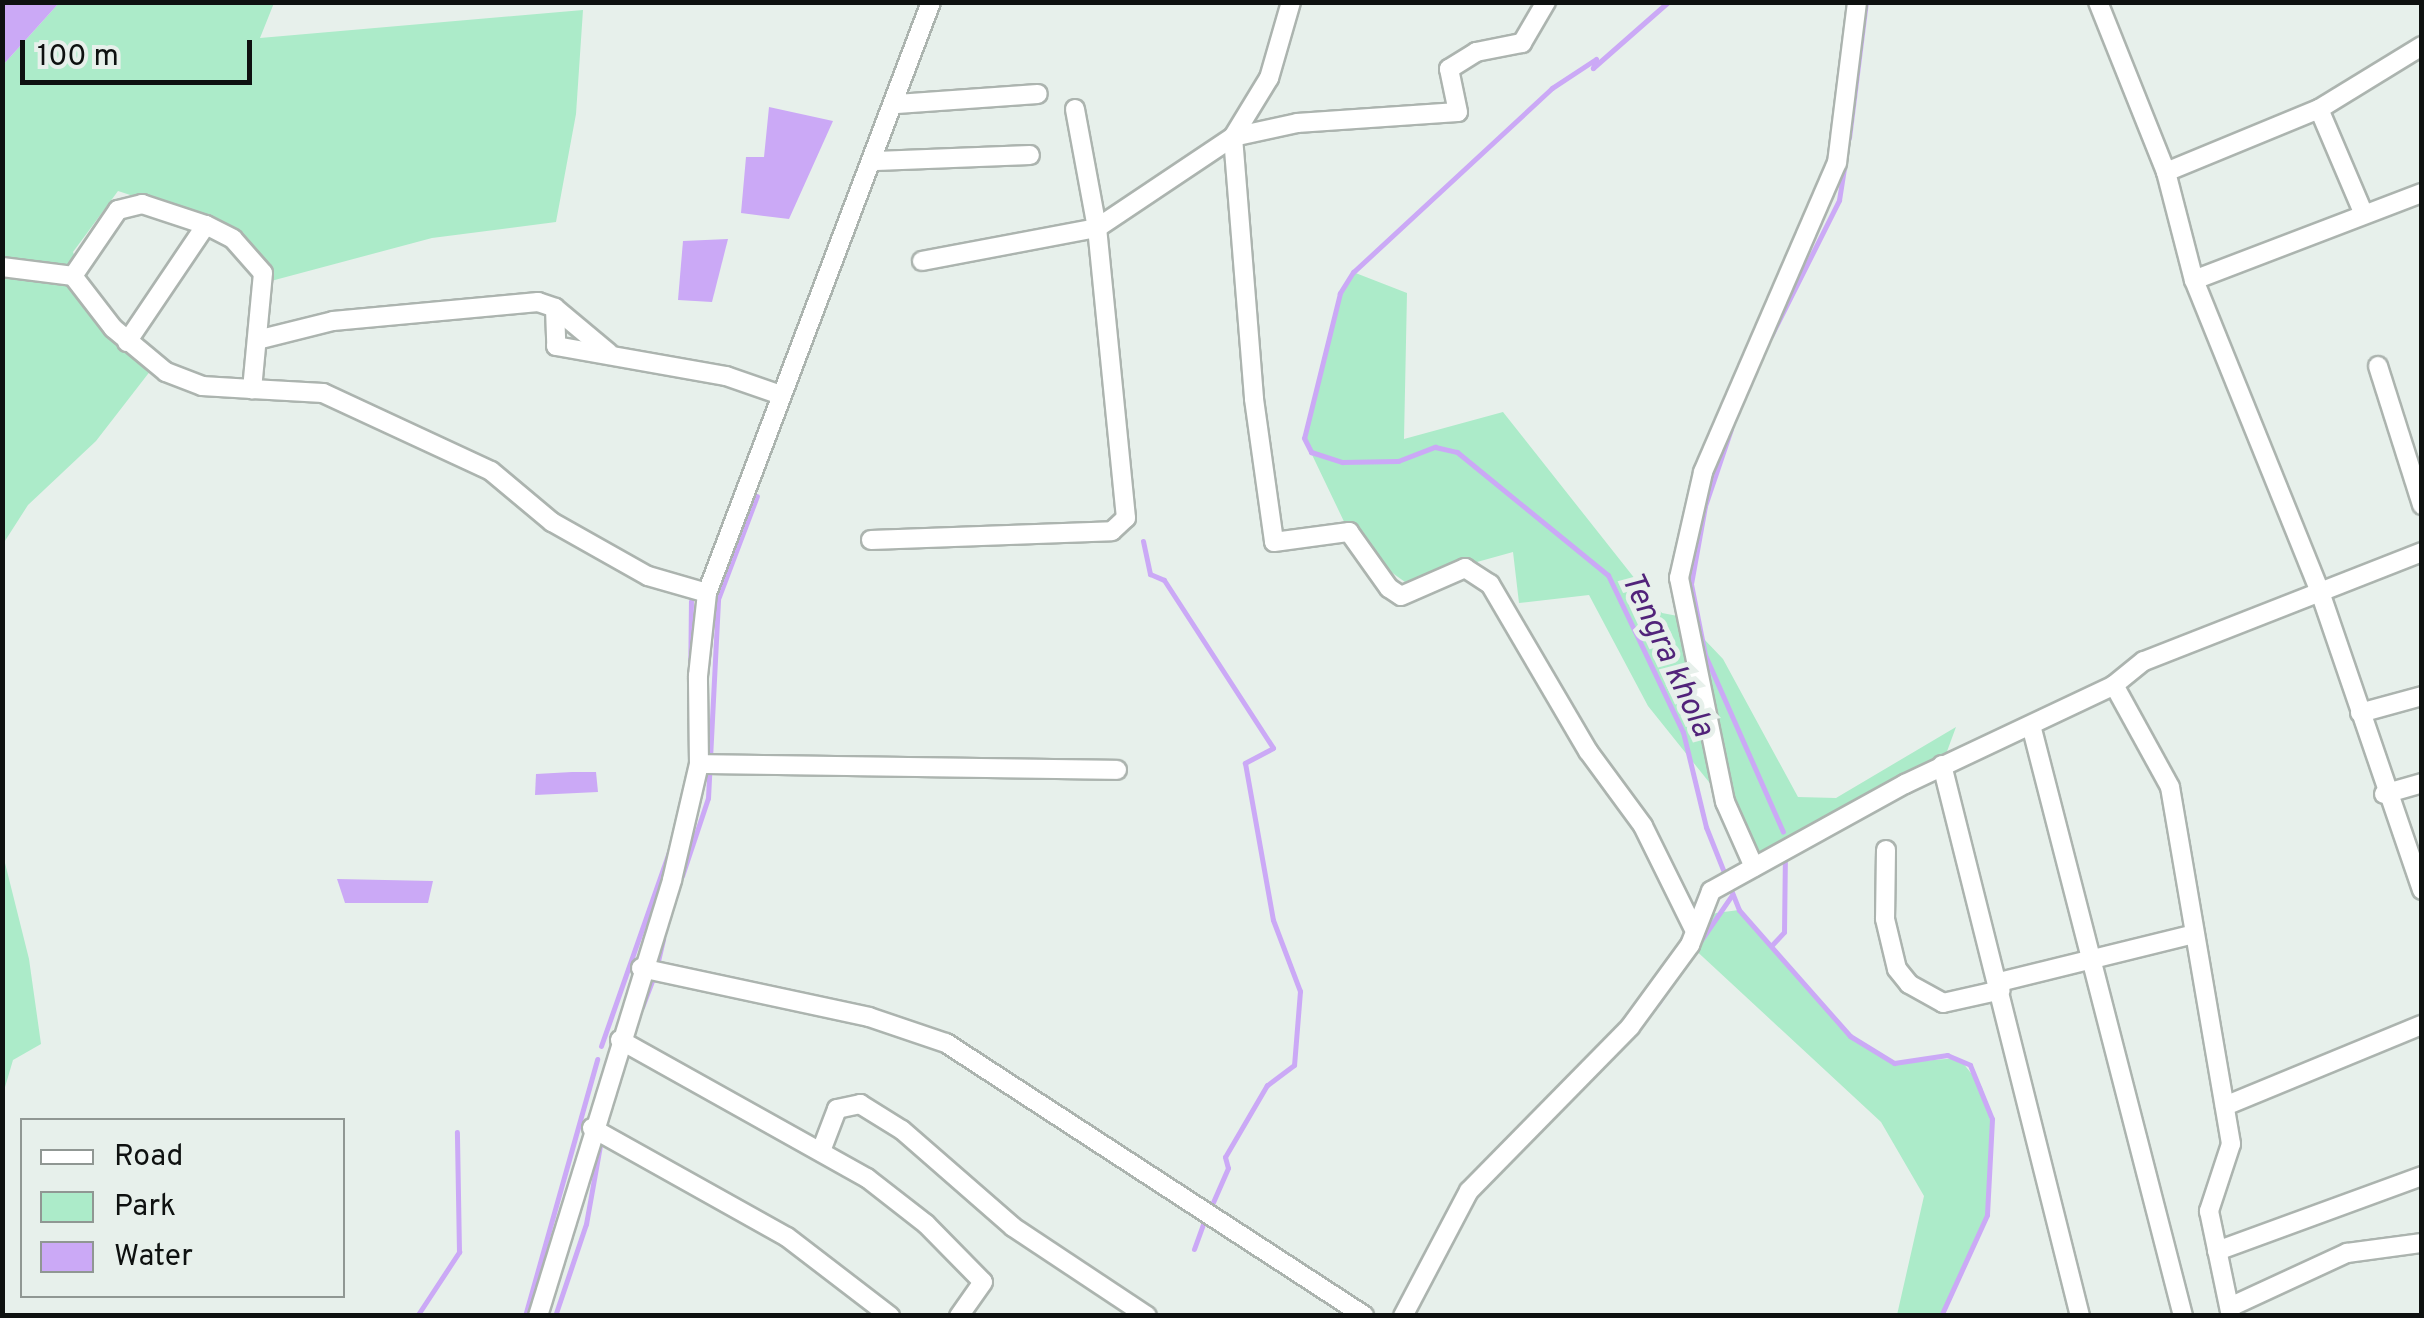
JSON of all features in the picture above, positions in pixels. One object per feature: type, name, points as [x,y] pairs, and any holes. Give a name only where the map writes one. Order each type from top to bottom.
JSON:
[{"type":"street","points":[[538,1316],[592,1128],[707,764],[698,676],[707,593],[753,479],[778,394],[876,161],[931,2]]},
{"type":"street","points":[[1291,2],[1269,78],[1234,137],[1254,399],[1274,542],[1349,532],[1388,588],[1401,596],[1465,568],[1490,584],[1588,751],[1642,826],[1693,927]]},
{"type":"street","points":[[922,260],[1097,228],[1234,137],[1298,122],[1458,112],[1449,69],[1476,52],[1522,42],[1546,2]]},
{"type":"street","points":[[1754,867],[1725,802],[1679,578],[1704,472],[1837,163],[1858,2]]},
{"type":"street","points":[[2098,2],[2166,172],[2194,280],[2320,592],[2384,794],[2422,890]]},
{"type":"street","points":[[2166,172],[2319,109],[2422,46]]},
{"type":"street","points":[[897,104],[1038,94]]},
{"type":"street","points":[[871,540],[1120,527],[1127,504],[1097,228],[1075,109]]},
{"type":"street","points":[[2319,109],[2362,210]]},
{"type":"street","points":[[876,161],[1030,155]]},
{"type":"street","points":[[2194,280],[2362,210],[2422,192]]},
{"type":"street","points":[[73,276],[118,210],[151,206],[206,225],[260,264],[252,388]]},
{"type":"street","points":[[126,342],[206,225]]},
{"type":"street","points":[[2,267],[73,276],[126,342],[166,372],[202,386],[323,393],[491,471],[552,522],[648,576],[707,593]]},
{"type":"street","points":[[257,340],[332,321],[538,302],[555,308],[609,354]]},
{"type":"street","points":[[555,308],[556,346],[726,376],[778,394]]},
{"type":"street","points":[[2378,366],[2422,505]]},
{"type":"street","points":[[1402,1316],[1469,1191],[1630,1027],[1690,944],[1693,927],[1711,891],[1942,765],[2032,728],[2114,685],[2144,661],[2202,634],[2422,552]]},
{"type":"street","points":[[2114,685],[2170,787],[2192,934],[2225,1106],[2228,1156],[2210,1196],[2230,1311],[2347,1253],[2422,1243]]},
{"type":"street","points":[[2360,713],[2422,696]]},
{"type":"street","points":[[2032,728],[2087,961],[2183,1316]]},
{"type":"street","points":[[707,764],[1117,770]]},
{"type":"street","points":[[1942,765],[2080,1316]]},
{"type":"street","points":[[2384,794],[2422,782]]},
{"type":"street","points":[[1886,850],[1885,919],[1898,969],[1909,984],[1943,1004],[2192,934]]},
{"type":"street","points":[[641,968],[869,1017],[946,1042],[1364,1316]]},
{"type":"street","points":[[2225,1106],[2422,1025]]},
{"type":"street","points":[[620,1040],[866,1178],[974,1268],[983,1282],[959,1316]]},
{"type":"street","points":[[820,1151],[837,1109],[860,1104],[902,1130],[1012,1226],[1147,1316]]},
{"type":"street","points":[[592,1128],[786,1237],[890,1316]]},
{"type":"street","points":[[2217,1251],[2422,1176]]},
{"type":"green space","points":[[59,3],[274,3],[260,38],[583,10],[576,114],[556,222],[432,238],[271,281],[241,231],[118,191],[73,252],[96,313],[151,370],[96,441],[28,505],[3,544],[3,65]]},
{"type":"green space","points":[[1353,272],[1407,293],[1404,439],[1503,412],[1662,613],[1683,617],[1723,659],[1798,797],[1836,798],[1956,727],[1942,765],[1754,867],[1725,802],[1648,706],[1589,595],[1519,603],[1513,552],[1405,582],[1373,559],[1349,532],[1304,438],[1340,293]]},
{"type":"green space","points":[[2,851],[29,959],[41,1044],[13,1060],[3,1094]]},
{"type":"green space","points":[[1739,910],[1850,1036],[1895,1063],[1959,1058],[1982,1087],[1993,1132],[1987,1215],[1941,1315],[1897,1315],[1924,1196],[1881,1122],[1690,945],[1693,927],[1716,913]]},
{"type":"water","points":[[2,3],[59,3],[3,65]]},
{"type":"water","points":[[769,107],[833,121],[789,219],[741,213],[746,157],[764,157]]},
{"type":"water","points":[[728,239],[712,302],[678,300],[683,241]]},
{"type":"water","points":[[596,772],[598,792],[535,795],[536,774]]},
{"type":"water","points":[[337,879],[433,881],[428,903],[345,903]]},
{"type":"waterway","name":"Tengra khola","points":[[1668,2],[1593,68],[1596,59],[1552,88],[1353,272],[1340,293],[1304,438],[1311,452],[1342,462],[1398,461],[1435,447],[1457,452],[1608,575],[1683,732],[1706,827],[1739,910],[1850,1036],[1894,1063],[1947,1055],[1970,1065],[1992,1119],[1987,1215],[1941,1316]]},
{"type":"waterway","points":[[1849,138],[1866,2]]},
{"type":"waterway","points":[[1771,336],[1839,200],[1845,164]]},
{"type":"waterway","points":[[1731,429],[1705,506],[1691,584],[1705,655],[1783,832]]},
{"type":"waterway","points":[[682,876],[708,798],[718,599],[757,496]]},
{"type":"waterway","points":[[1143,541],[1150,574],[1164,580],[1273,748],[1245,763],[1273,920],[1300,991],[1294,1065],[1267,1085],[1225,1157],[1228,1168],[1210,1209]]},
{"type":"waterway","points":[[690,693],[691,601]]},
{"type":"waterway","points":[[601,1046],[674,837]]},
{"type":"waterway","points":[[1771,946],[1784,932],[1785,854]]},
{"type":"waterway","points":[[1658,1003],[1732,895]]},
{"type":"waterway","points":[[658,961],[663,939]]},
{"type":"waterway","points":[[642,1007],[653,978]]},
{"type":"waterway","points":[[525,1316],[597,1059]]},
{"type":"waterway","points":[[417,1316],[459,1252],[457,1132]]},
{"type":"waterway","points":[[555,1316],[586,1224],[601,1140]]},
{"type":"waterway","points":[[1194,1249],[1205,1219]]}]
